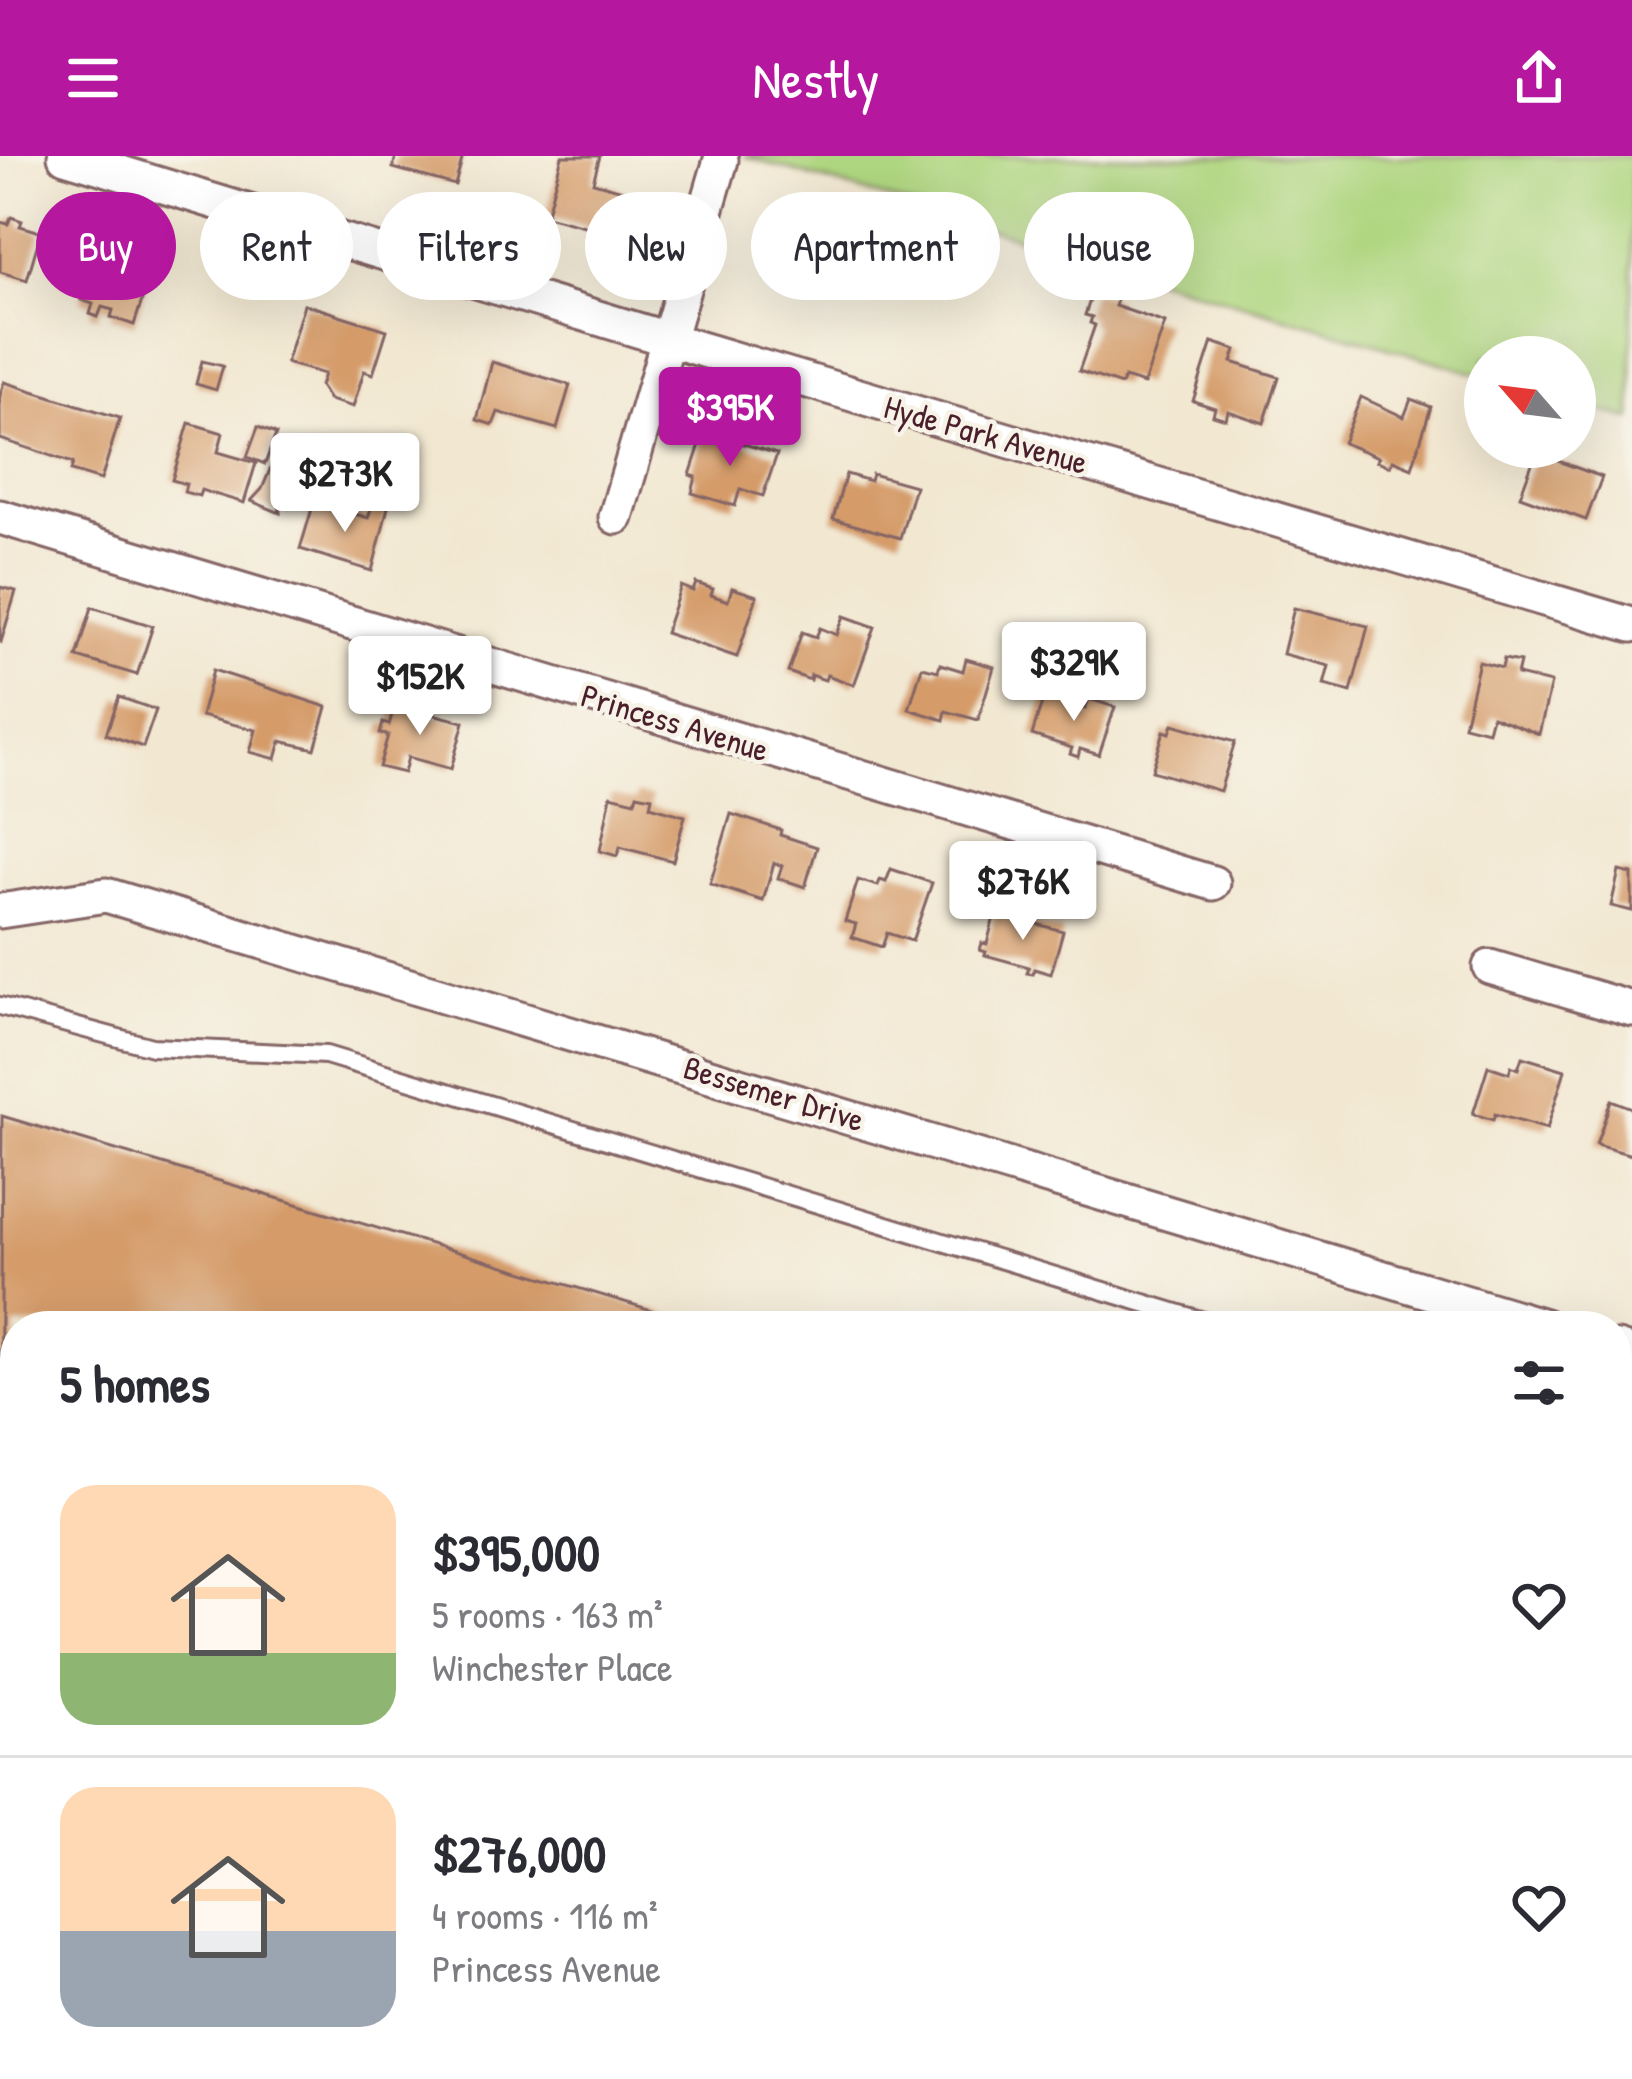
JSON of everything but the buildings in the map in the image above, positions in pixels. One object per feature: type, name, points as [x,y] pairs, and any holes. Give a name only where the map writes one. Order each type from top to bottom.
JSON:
[{"type":"street","name":"Hyde Park Avenue","points":[[65,156],[1632,625]]},
{"type":"street","points":[[616,517],[721,160]]},
{"type":"street","name":"Princess Avenue","points":[[0,517],[1213,884]]},
{"type":"street","name":"Bessemer Drive","points":[[1,915],[106,895],[1494,1311]]},
{"type":"street","points":[[1490,967],[1632,1009]]},
{"type":"lane","points":[[0,1006],[152,1047],[326,1055],[1171,1311]]},
{"type":"green space","points":[[743,156],[1632,156],[1632,420],[1596,409],[1596,336],[1464,336],[1464,370],[1194,290],[1194,192],[1024,192],[1024,239],[1000,232],[1000,192],[864,192]]}]
